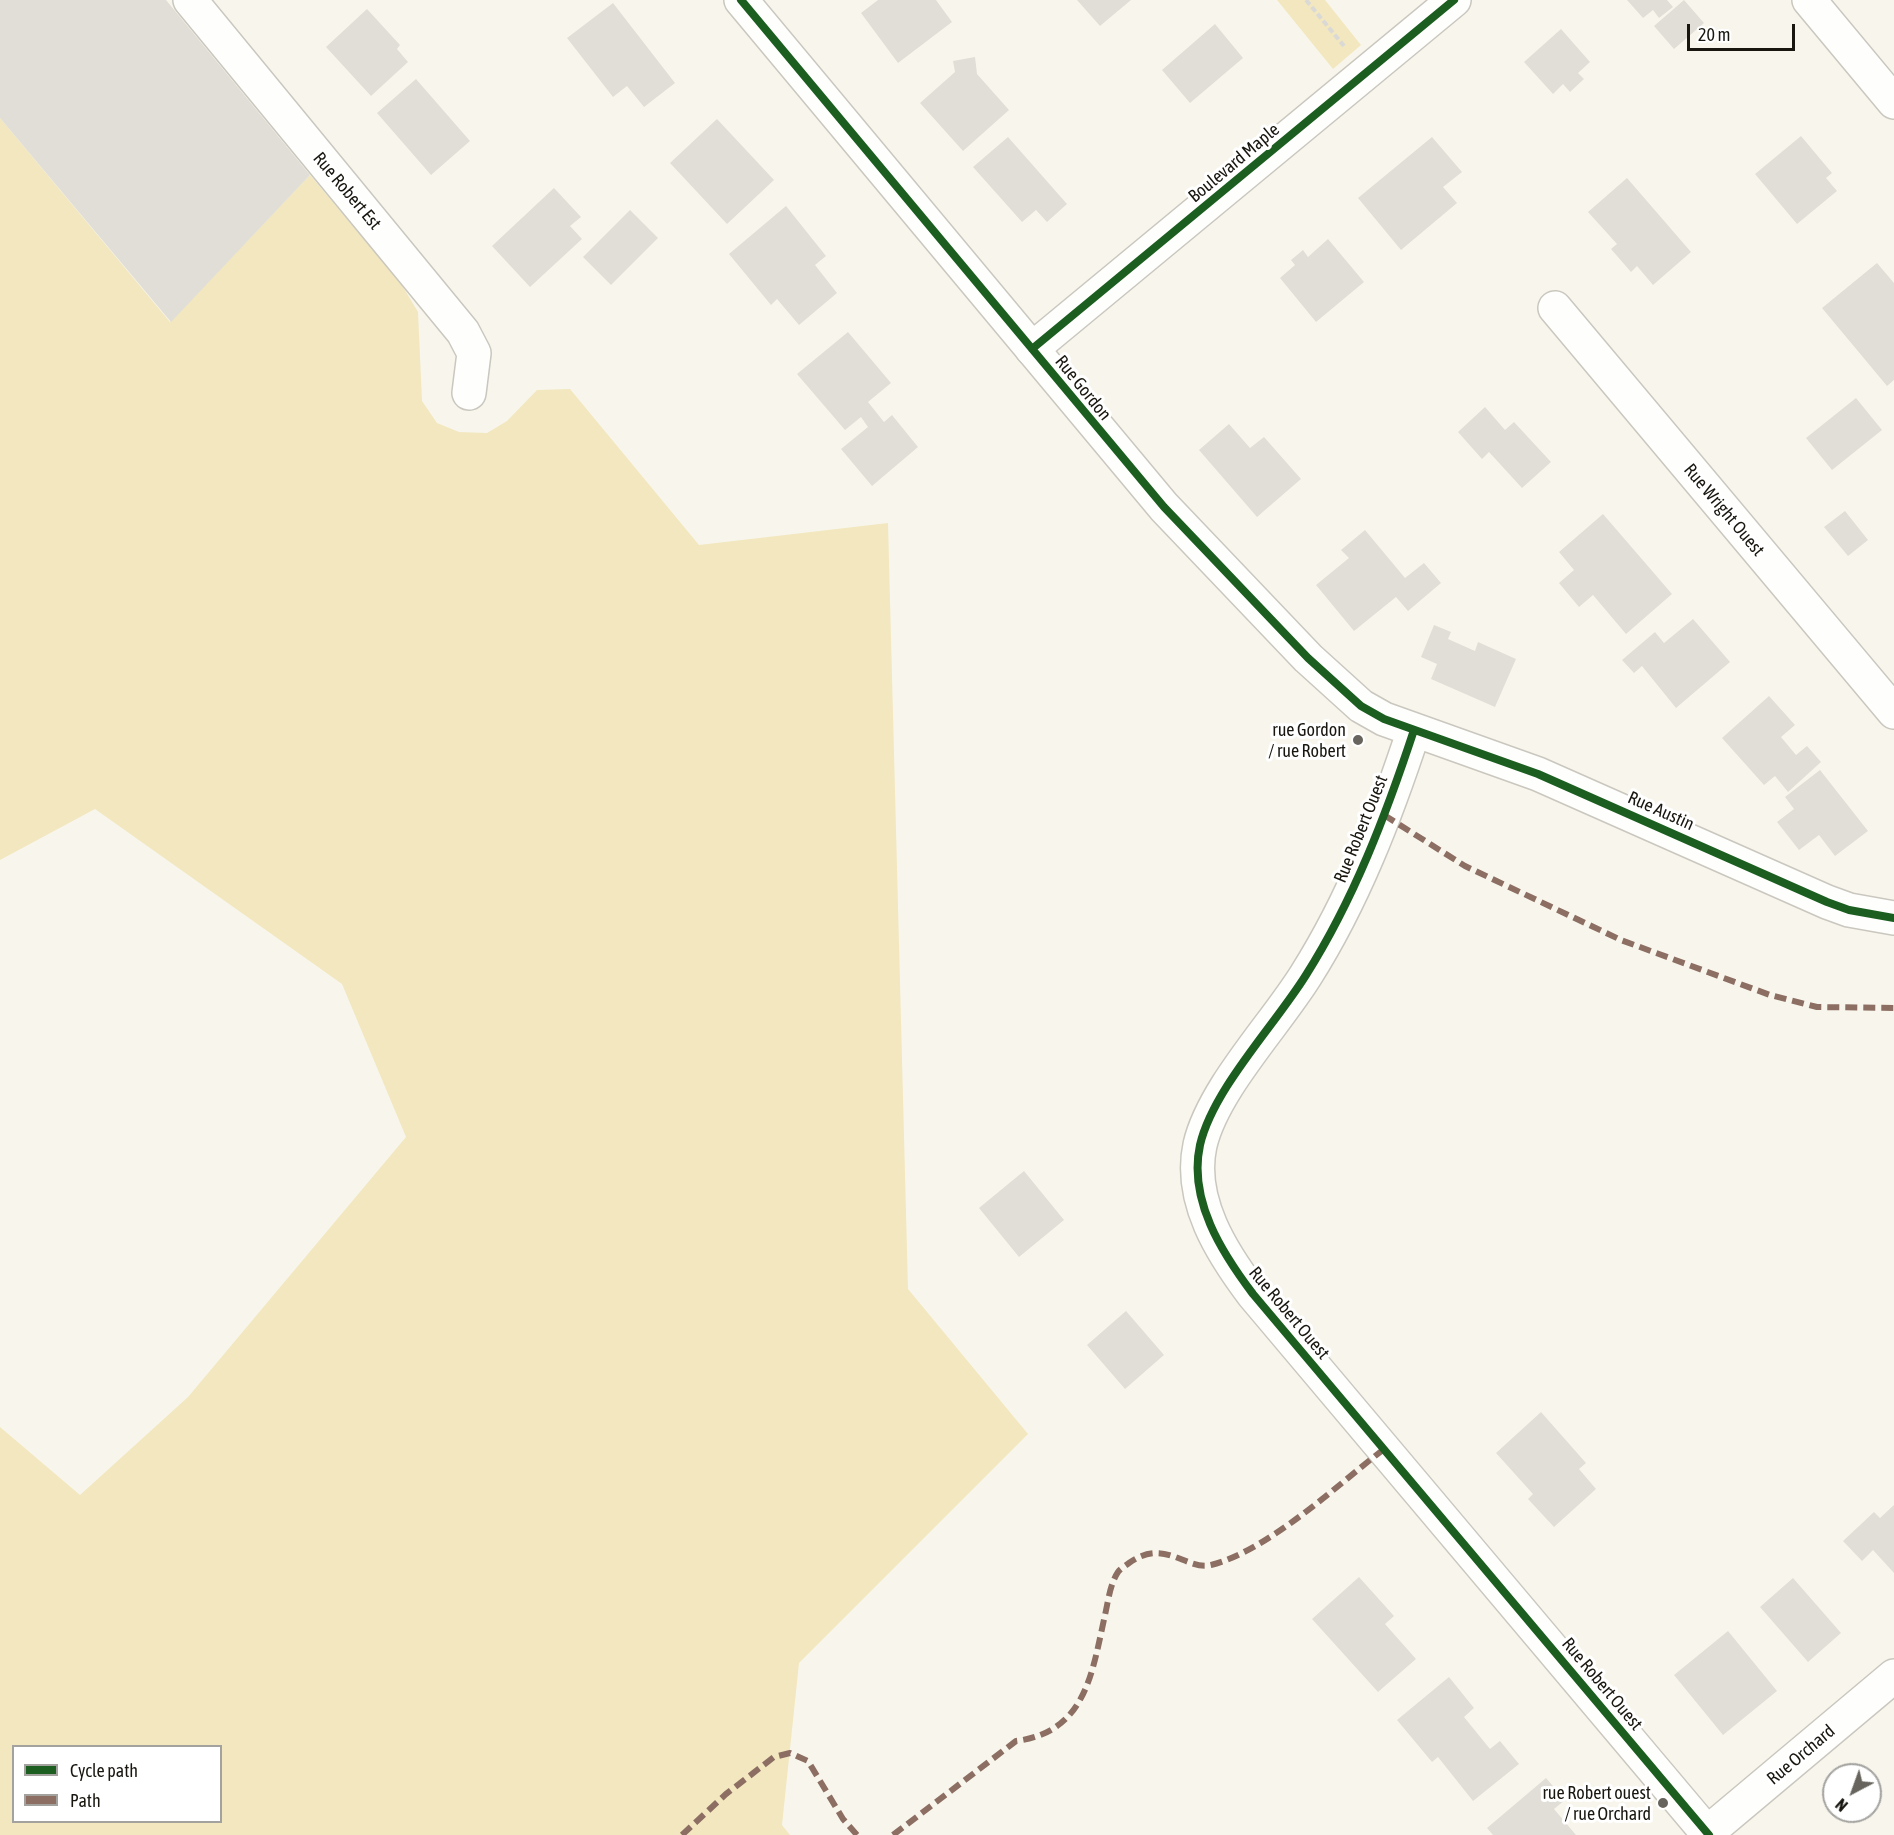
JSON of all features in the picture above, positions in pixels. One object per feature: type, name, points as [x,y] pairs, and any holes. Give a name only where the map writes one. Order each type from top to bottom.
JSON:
[{"type":"street","name":"Rue Robert Est","points":[[189,0],[463,332],[474,353],[469,393]]},
{"type":"street","name":"Rue Gordon","points":[[741,0],[1164,507],[1288,639],[1361,706],[1384,719],[1414,730]]},
{"type":"street","name":"Boulevard Maple","points":[[1032,349],[1454,0]]},
{"type":"street","points":[[1809,0],[1894,102]]},
{"type":"street","name":"Rue Wright Ouest","points":[[1556,308],[1894,712]]},
{"type":"street","name":"Rue Austin","points":[[1414,730],[1575,789],[1827,902],[1870,915],[1894,918]]},
{"type":"street","name":"Rue Robert Ouest","points":[[1414,730],[1374,840],[1333,929],[1305,978],[1218,1101],[1208,1122],[1200,1145],[1198,1170],[1208,1221],[1234,1270],[1253,1294],[1708,1834]]},
{"type":"street","name":"Rue Orchard","points":[[1708,1834],[1894,1676]]},
{"type":"path","points":[[1306,0],[1349,52]]},
{"type":"shaded area","points":[[1277,0],[1325,0],[1361,45],[1333,69]]},
{"type":"shaded area","points":[[0,118],[170,322],[310,175],[400,282],[418,312],[422,401],[437,423],[459,432],[487,433],[507,421],[537,390],[570,389],[699,545],[888,523],[908,1289],[1028,1434],[799,1663],[782,1825],[790,1835],[0,1835],[0,1427],[80,1495],[188,1397],[406,1137],[342,984],[95,809],[0,860]]},
{"type":"building","points":[[0,0],[166,0],[310,175],[171,322],[0,118]]},
{"type":"building","points":[[878,0],[936,0],[952,22],[898,63],[861,13]]},
{"type":"building","points":[[1077,0],[1131,0],[1100,26]]},
{"type":"building","points":[[1627,0],[1667,0],[1673,7],[1659,18],[1653,10],[1643,18]]},
{"type":"building","points":[[1684,0],[1704,23],[1674,49],[1654,26]]},
{"type":"building","points":[[613,3],[675,83],[644,107],[627,86],[613,97],[567,38]]},
{"type":"building","points":[[367,9],[400,45],[397,49],[408,62],[371,96],[326,47]]},
{"type":"building","points":[[1215,24],[1243,58],[1190,103],[1162,70]]},
{"type":"building","points":[[1561,29],[1590,62],[1578,73],[1584,79],[1570,92],[1563,84],[1553,94],[1524,62]]},
{"type":"building","points":[[975,57],[977,74],[1009,110],[963,151],[920,103],[955,72],[953,61]]},
{"type":"building","points":[[416,79],[470,141],[431,175],[377,113]]},
{"type":"building","points":[[717,119],[774,180],[727,224],[670,163]]},
{"type":"building","points":[[1801,136],[1832,173],[1826,178],[1837,191],[1797,224],[1755,174]]},
{"type":"building","points":[[1008,137],[1067,204],[1047,222],[1036,210],[1022,222],[973,167]]},
{"type":"building","points":[[1432,137],[1462,172],[1443,187],[1457,203],[1401,250],[1358,198]]},
{"type":"building","points":[[1627,178],[1691,252],[1653,285],[1637,266],[1631,272],[1611,249],[1617,244],[1588,212]]},
{"type":"building","points":[[554,188],[581,217],[570,226],[582,239],[530,287],[492,246]]},
{"type":"building","points":[[786,206],[826,256],[815,265],[837,293],[799,325],[777,299],[771,305],[729,254]]},
{"type":"building","points":[[630,210],[658,238],[611,285],[583,257]]},
{"type":"building","points":[[1328,239],[1364,282],[1316,322],[1280,278],[1295,265],[1291,260],[1303,250],[1308,257]]},
{"type":"building","points":[[1877,263],[1894,283],[1894,380],[1887,386],[1822,308]]},
{"type":"building","points":[[848,332],[891,383],[868,402],[884,422],[892,415],[918,447],[872,486],[841,449],[868,427],[861,417],[845,430],[797,374]]},
{"type":"building","points":[[1856,398],[1882,430],[1832,470],[1806,438]]},
{"type":"building","points":[[1485,407],[1505,430],[1514,422],[1551,462],[1522,488],[1489,452],[1482,459],[1458,432]]},
{"type":"building","points":[[1229,424],[1250,448],[1264,437],[1301,479],[1257,517],[1199,450]]},
{"type":"building","points":[[1845,511],[1868,540],[1848,556],[1824,527]]},
{"type":"building","points":[[1603,514],[1672,594],[1626,634],[1593,595],[1579,607],[1559,583],[1574,570],[1559,552]]},
{"type":"building","points":[[1365,530],[1405,578],[1424,563],[1441,583],[1408,611],[1396,597],[1354,631],[1316,585],[1349,558],[1341,550]]},
{"type":"building","points":[[1693,619],[1730,662],[1676,708],[1642,666],[1634,673],[1622,660],[1655,632],[1664,643]]},
{"type":"building","points":[[1434,625],[1451,632],[1448,639],[1475,651],[1478,642],[1516,659],[1495,707],[1431,679],[1437,664],[1421,657]]},
{"type":"building","points":[[1769,696],[1795,725],[1781,737],[1796,755],[1807,746],[1821,762],[1788,792],[1775,776],[1764,785],[1722,738]]},
{"type":"building","points":[[1820,770],[1868,831],[1835,856],[1819,835],[1799,850],[1777,822],[1794,809],[1785,797]]},
{"type":"building","points":[[1024,1171],[1064,1220],[1019,1257],[979,1208]]},
{"type":"building","points":[[1126,1311],[1164,1355],[1125,1389],[1087,1345]]},
{"type":"building","points":[[1541,1412],[1586,1463],[1579,1469],[1596,1489],[1554,1527],[1528,1499],[1533,1494],[1496,1453]]},
{"type":"building","points":[[1894,1505],[1894,1573],[1873,1550],[1862,1561],[1843,1541],[1874,1512],[1880,1518]]},
{"type":"building","points":[[1359,1577],[1394,1616],[1385,1624],[1416,1659],[1378,1692],[1312,1619]]},
{"type":"building","points":[[1793,1578],[1841,1633],[1808,1662],[1760,1607]]},
{"type":"building","points":[[1728,1631],[1777,1691],[1723,1735],[1674,1675]]},
{"type":"building","points":[[1449,1677],[1474,1708],[1464,1717],[1490,1749],[1500,1741],[1519,1764],[1473,1801],[1438,1757],[1432,1762],[1397,1720]]},
{"type":"building","points":[[1546,1778],[1565,1800],[1554,1809],[1576,1835],[1493,1835],[1487,1828]]},
{"type":"marked path","points":[[1384,815],[1465,866],[1621,940],[1770,995],[1817,1007],[1894,1008]]},
{"type":"marked path","points":[[893,1835],[1016,1741],[1039,1735],[1058,1726],[1071,1712],[1090,1678],[1111,1587],[1121,1569],[1142,1556],[1153,1553],[1174,1556],[1202,1566],[1233,1557],[1279,1531],[1384,1449]]},
{"type":"marked path","points":[[682,1835],[726,1794],[774,1757],[790,1753],[808,1761],[843,1819],[857,1835]]},
{"type":"cycle path","points":[[741,0],[1164,507],[1308,658],[1361,706],[1384,719],[1538,774],[1827,902],[1849,910],[1894,918]]},
{"type":"cycle path","points":[[1032,349],[1454,0]]},
{"type":"cycle path","points":[[1414,730],[1368,856],[1339,917],[1306,975],[1231,1080],[1207,1124],[1200,1145],[1198,1166],[1203,1206],[1219,1243],[1253,1294],[1709,1835]]},
{"type":"place","name":"rue Gordon / rue Robert","points":[[1358,740]]},
{"type":"place","name":"rue Robert ouest / rue Orchard","points":[[1663,1803]]}]
